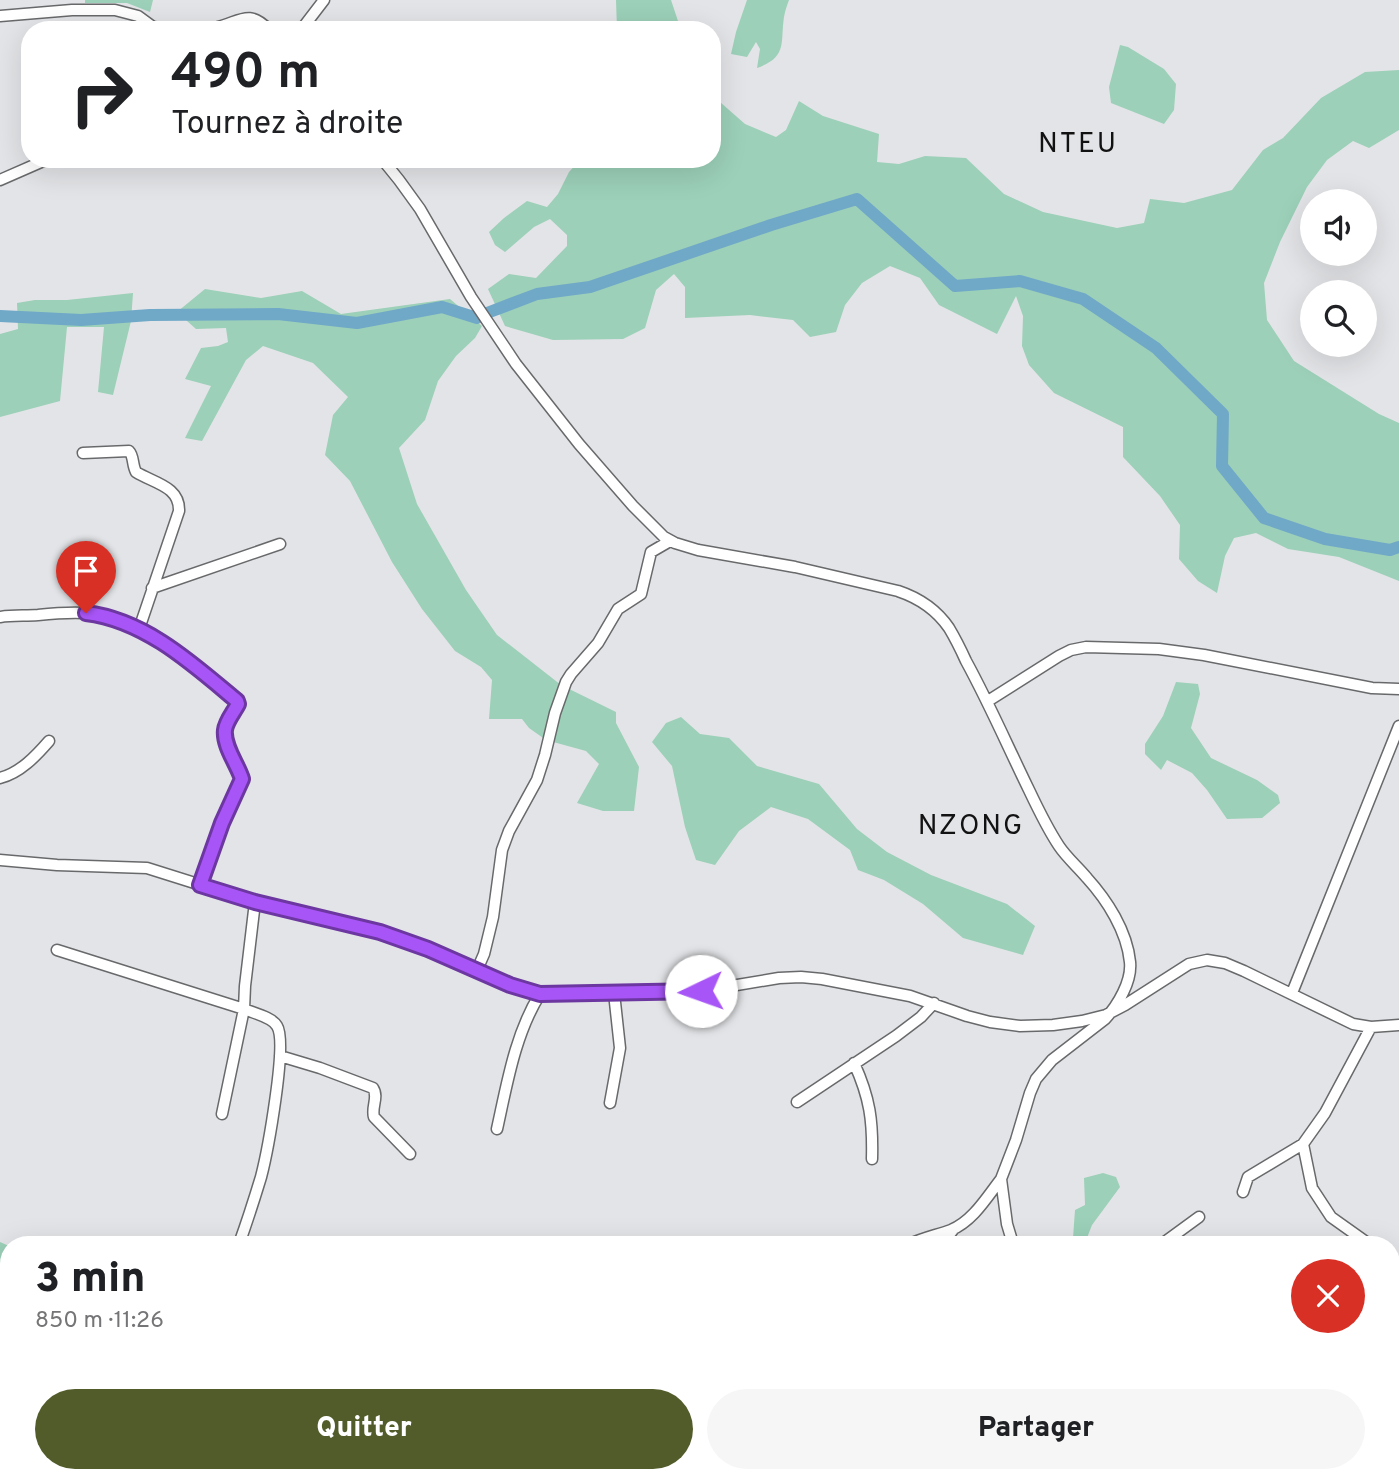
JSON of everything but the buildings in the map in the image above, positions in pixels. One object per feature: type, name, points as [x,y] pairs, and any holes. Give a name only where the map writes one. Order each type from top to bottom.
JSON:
[{"type":"street","points":[[308,21],[324,0]]},
{"type":"street","points":[[0,16],[72,10],[116,10],[131,13],[143,21]]},
{"type":"street","points":[[236,21],[247,17],[258,21]]},
{"type":"street","points":[[0,180],[27,168]]},
{"type":"street","points":[[390,168],[420,209],[471,297],[516,364],[579,444],[650,525],[670,541],[698,550],[839,576],[912,596],[926,603],[938,614],[988,701],[1049,830],[1072,862],[1100,893],[1115,917],[1130,961],[1130,973],[1112,1011],[1052,1060],[1037,1079],[1001,1180],[972,1215],[948,1236]]},
{"type":"street","points":[[83,453],[129,451],[136,472],[166,487],[179,503],[179,511],[139,629]]},
{"type":"street","points":[[477,970],[491,926],[502,850],[509,831],[537,780],[566,682],[598,643],[618,609],[641,594],[651,552],[670,541]]},
{"type":"street","points":[[152,588],[280,544]]},
{"type":"street","points":[[0,617],[86,613],[108,617],[139,629],[195,665],[237,701],[224,733],[242,779],[222,823],[200,885]]},
{"type":"street","points":[[988,701],[1059,656],[1071,650],[1086,648],[1159,649],[1204,655],[1372,688],[1399,689]]},
{"type":"street","points":[[1292,993],[1399,726]]},
{"type":"street","points":[[0,778],[11,775],[36,756],[49,741]]},
{"type":"street","points":[[0,860],[147,868],[255,902],[380,932],[428,949],[510,985],[540,994],[701,991],[801,977],[894,992],[990,1022],[1020,1026],[1053,1025],[1082,1021],[1112,1011],[1189,964],[1208,960],[1225,963],[1353,1024],[1371,1027],[1399,1025]]},
{"type":"street","points":[[222,1114],[244,1009],[244,986],[255,902]]},
{"type":"street","points":[[57,950],[244,1009],[277,1026],[280,1056],[266,1152],[261,1177],[242,1236]]},
{"type":"street","points":[[610,1103],[620,1048],[614,993]]},
{"type":"street","points":[[497,1129],[515,1054],[527,1018],[540,994]]},
{"type":"street","points":[[797,1102],[905,1030],[934,1003]]},
{"type":"street","points":[[1243,1192],[1248,1177],[1303,1144],[1325,1113],[1371,1027]]},
{"type":"street","points":[[280,1056],[373,1088],[376,1095],[374,1117],[410,1154]]},
{"type":"street","points":[[854,1063],[868,1096],[873,1129],[872,1158]]},
{"type":"street","points":[[1303,1144],[1312,1188],[1331,1217],[1358,1236]]},
{"type":"street","points":[[1001,1180],[1011,1236]]},
{"type":"street","points":[[1173,1236],[1199,1217]]},
{"type":"street","points":[[930,1236],[953,1229]]},
{"type":"green space","points":[[85,0],[153,0],[150,12],[127,3],[85,3]]},
{"type":"green space","points":[[616,0],[671,0],[678,21],[617,21]]},
{"type":"green space","points":[[747,0],[789,0],[784,15],[781,48],[774,59],[757,68],[760,49],[756,42],[747,57],[731,54]]},
{"type":"green space","points":[[1120,45],[1164,69],[1176,84],[1174,110],[1164,124],[1111,103],[1109,87]]},
{"type":"green space","points":[[1399,70],[1399,130],[1369,148],[1353,141],[1327,160],[1306,189],[1300,189],[1300,201],[1264,283],[1267,320],[1294,361],[1379,414],[1399,423],[1399,581],[1339,557],[1288,549],[1256,533],[1234,538],[1225,556],[1217,593],[1198,581],[1179,559],[1180,525],[1160,496],[1123,457],[1123,427],[1054,393],[1029,365],[1022,346],[1023,316],[1016,296],[997,334],[939,305],[920,278],[890,266],[862,283],[845,305],[836,332],[810,337],[793,320],[750,315],[685,318],[685,287],[674,274],[656,290],[645,328],[623,339],[553,340],[505,326],[488,289],[509,274],[536,278],[567,246],[567,235],[550,219],[534,227],[505,252],[495,245],[489,232],[527,201],[547,207],[573,168],[721,168],[721,103],[745,124],[776,137],[786,130],[799,101],[823,116],[879,134],[877,162],[899,164],[925,156],[966,158],[1004,194],[1043,212],[1117,228],[1144,223],[1150,199],[1184,203],[1232,190],[1263,150],[1283,138],[1321,98],[1365,72]]},
{"type":"green space","points":[[205,289],[261,298],[302,291],[341,314],[450,299],[482,326],[438,381],[425,420],[399,448],[417,504],[466,590],[497,635],[561,685],[616,712],[616,723],[639,767],[634,811],[603,811],[577,803],[599,764],[586,751],[546,740],[529,728],[522,719],[489,719],[492,680],[481,667],[455,651],[422,609],[392,562],[350,481],[325,455],[333,415],[348,397],[313,363],[263,346],[246,360],[202,441],[185,438],[211,386],[185,379],[201,348],[228,342],[226,328],[196,329],[177,312]]},
{"type":"green space","points":[[133,293],[131,321],[113,395],[98,392],[104,327],[67,327],[60,401],[0,417],[0,334],[18,329],[17,303]]},
{"type":"green space","points":[[1176,682],[1198,684],[1200,694],[1191,728],[1211,758],[1257,780],[1278,795],[1280,803],[1262,818],[1227,819],[1192,773],[1167,760],[1161,770],[1145,754],[1145,744],[1163,716]]},
{"type":"green space","points":[[681,717],[700,734],[729,738],[757,766],[819,784],[857,829],[887,852],[931,875],[1007,904],[1035,926],[1023,955],[963,938],[923,904],[884,880],[858,870],[850,850],[808,819],[771,807],[739,831],[715,865],[696,860],[685,827],[672,766],[652,742],[666,723]]},
{"type":"green space","points":[[1103,1173],[1116,1177],[1120,1187],[1092,1225],[1088,1236],[1073,1236],[1075,1210],[1085,1205],[1084,1178]]},
{"type":"waterway","points":[[487,313],[537,294],[590,287],[771,225],[857,199],[955,286],[1020,281],[1083,299],[1156,348],[1223,414],[1222,466],[1264,518],[1325,539],[1390,550],[1399,547]]},
{"type":"waterway","points":[[0,316],[81,320],[150,315],[278,314],[357,323],[442,307],[477,318]]},
{"type":"district","name":"NTEU","points":[[1078,145]]},
{"type":"district","name":"NZONG","points":[[971,827]]},
{"type":"route","points":[[86,613],[100,615],[139,629],[195,665],[237,701],[224,733],[242,779],[222,823],[200,885],[255,902],[380,932],[428,949],[510,985],[540,994],[701,991]]}]
